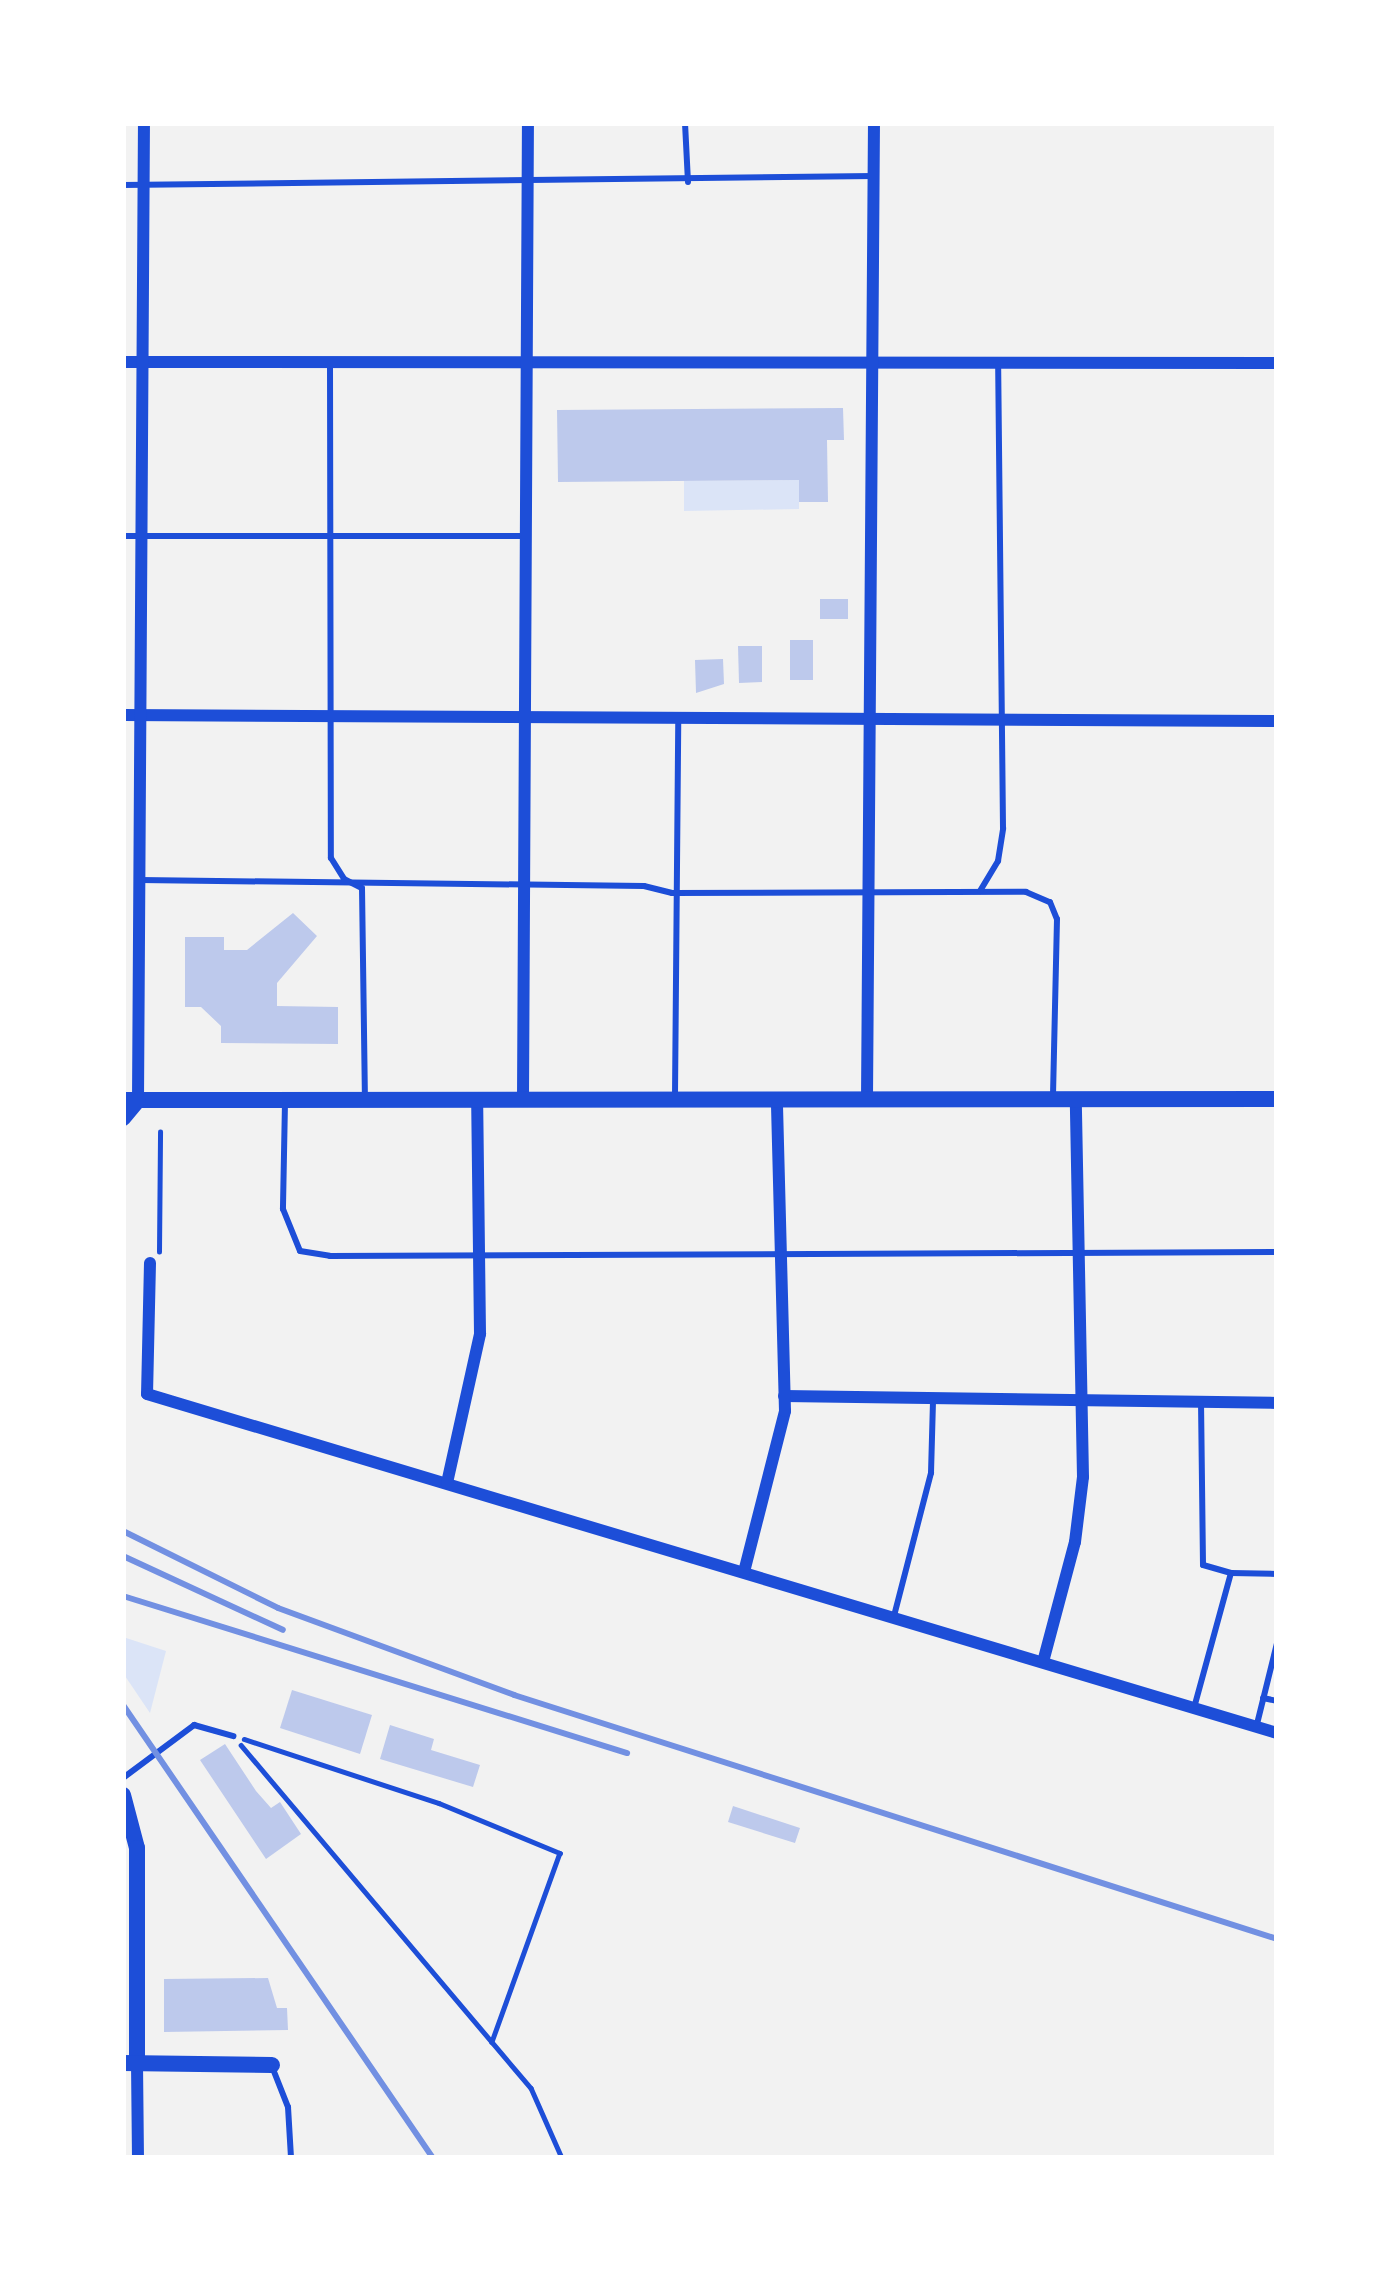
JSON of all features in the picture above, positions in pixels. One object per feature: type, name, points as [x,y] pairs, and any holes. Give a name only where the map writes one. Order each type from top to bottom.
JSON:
[{"type":"street","points":[[123,1118],[131,1100],[140,880],[144,123]]},
{"type":"street","points":[[524,1099],[528,123]]},
{"type":"street","points":[[867,1099],[874,123]]},
{"type":"street","points":[[123,362],[1277,363]]},
{"type":"street","points":[[123,715],[1277,721]]},
{"type":"street","points":[[447,1483],[476,1370],[477,1099]]},
{"type":"street","points":[[744,1572],[778,1456],[784,1396],[777,1099]]},
{"type":"street","points":[[1043,1662],[1081,1510],[1084,1403],[1076,1099]]},
{"type":"street","points":[[131,1100],[1277,1099]]},
{"type":"street","points":[[150,1263],[147,1394],[1277,1733]]},
{"type":"street","points":[[784,1396],[934,1403],[1277,1402]]},
{"type":"street","points":[[123,1795],[137,1848],[130,2063],[138,2158]]},
{"type":"street","points":[[130,2063],[272,2066]]},
{"type":"lane","points":[[685,123],[688,182]]},
{"type":"lane","points":[[123,185],[688,182],[874,176]]},
{"type":"lane","points":[[331,362],[331,858],[344,879],[362,888]]},
{"type":"lane","points":[[980,891],[998,862],[1003,829],[998,720],[998,362]]},
{"type":"lane","points":[[123,536],[526,536]]},
{"type":"lane","points":[[675,1099],[672,893],[678,720]]},
{"type":"lane","points":[[140,880],[362,888],[644,886],[672,893],[1026,892],[1050,902],[1058,919],[1053,1099]]},
{"type":"lane","points":[[362,888],[365,1099]]},
{"type":"lane","points":[[285,1099],[283,1209],[300,1251],[1277,1252]]},
{"type":"lane","points":[[894,1617],[931,1473],[934,1403]]},
{"type":"lane","points":[[1201,1403],[1203,1565],[1231,1573],[1277,1574]]},
{"type":"lane","points":[[1194,1708],[1231,1573]]},
{"type":"lane","points":[[1256,1727],[1277,1643]]},
{"type":"lane","points":[[1263,1698],[1277,1701]]},
{"type":"lane","points":[[123,1778],[194,1725],[233,1736]]},
{"type":"lane","points":[[272,2066],[288,2107],[291,2158]]},
{"type":"path","points":[[150,1263],[159,1263],[160,1132]]},
{"type":"path","points":[[233,1736],[531,2088],[562,2158]]},
{"type":"path","points":[[233,1736],[439,1803],[560,1853],[493,2042]]},
{"type":"shaded area","points":[[799,480],[799,509],[684,511],[684,481]]},
{"type":"shaded area","points":[[123,1637],[166,1651],[150,1713],[123,1673]]},
{"type":"building","points":[[843,408],[844,440],[827,440],[828,502],[799,502],[799,480],[558,482],[557,410]]},
{"type":"building","points":[[820,599],[848,599],[848,619],[820,619]]},
{"type":"building","points":[[790,640],[813,640],[813,680],[790,680]]},
{"type":"building","points":[[738,646],[762,646],[762,682],[739,683]]},
{"type":"building","points":[[723,659],[724,684],[696,693],[695,660]]},
{"type":"building","points":[[293,913],[317,936],[277,983],[277,1006],[338,1007],[338,1044],[221,1043],[221,1026],[201,1007],[185,1007],[185,937],[224,937],[224,950],[247,950]]},
{"type":"building","points":[[292,1690],[372,1715],[360,1754],[280,1728]]},
{"type":"building","points":[[390,1725],[434,1739],[431,1750],[480,1765],[473,1787],[380,1759]]},
{"type":"building","points":[[225,1744],[256,1791],[271,1808],[280,1802],[301,1834],[266,1859],[200,1760]]},
{"type":"building","points":[[733,1806],[800,1828],[795,1843],[728,1822]]},
{"type":"building","points":[[268,1978],[277,2008],[287,2008],[288,2030],[164,2032],[164,1979]]},
{"type":"railway","points":[[123,1531],[278,1608],[514,1695],[1277,1939]]},
{"type":"railway","points":[[123,1556],[283,1630]]},
{"type":"railway","points":[[123,1596],[627,1753]]},
{"type":"railway","points":[[123,1705],[433,2158]]}]
